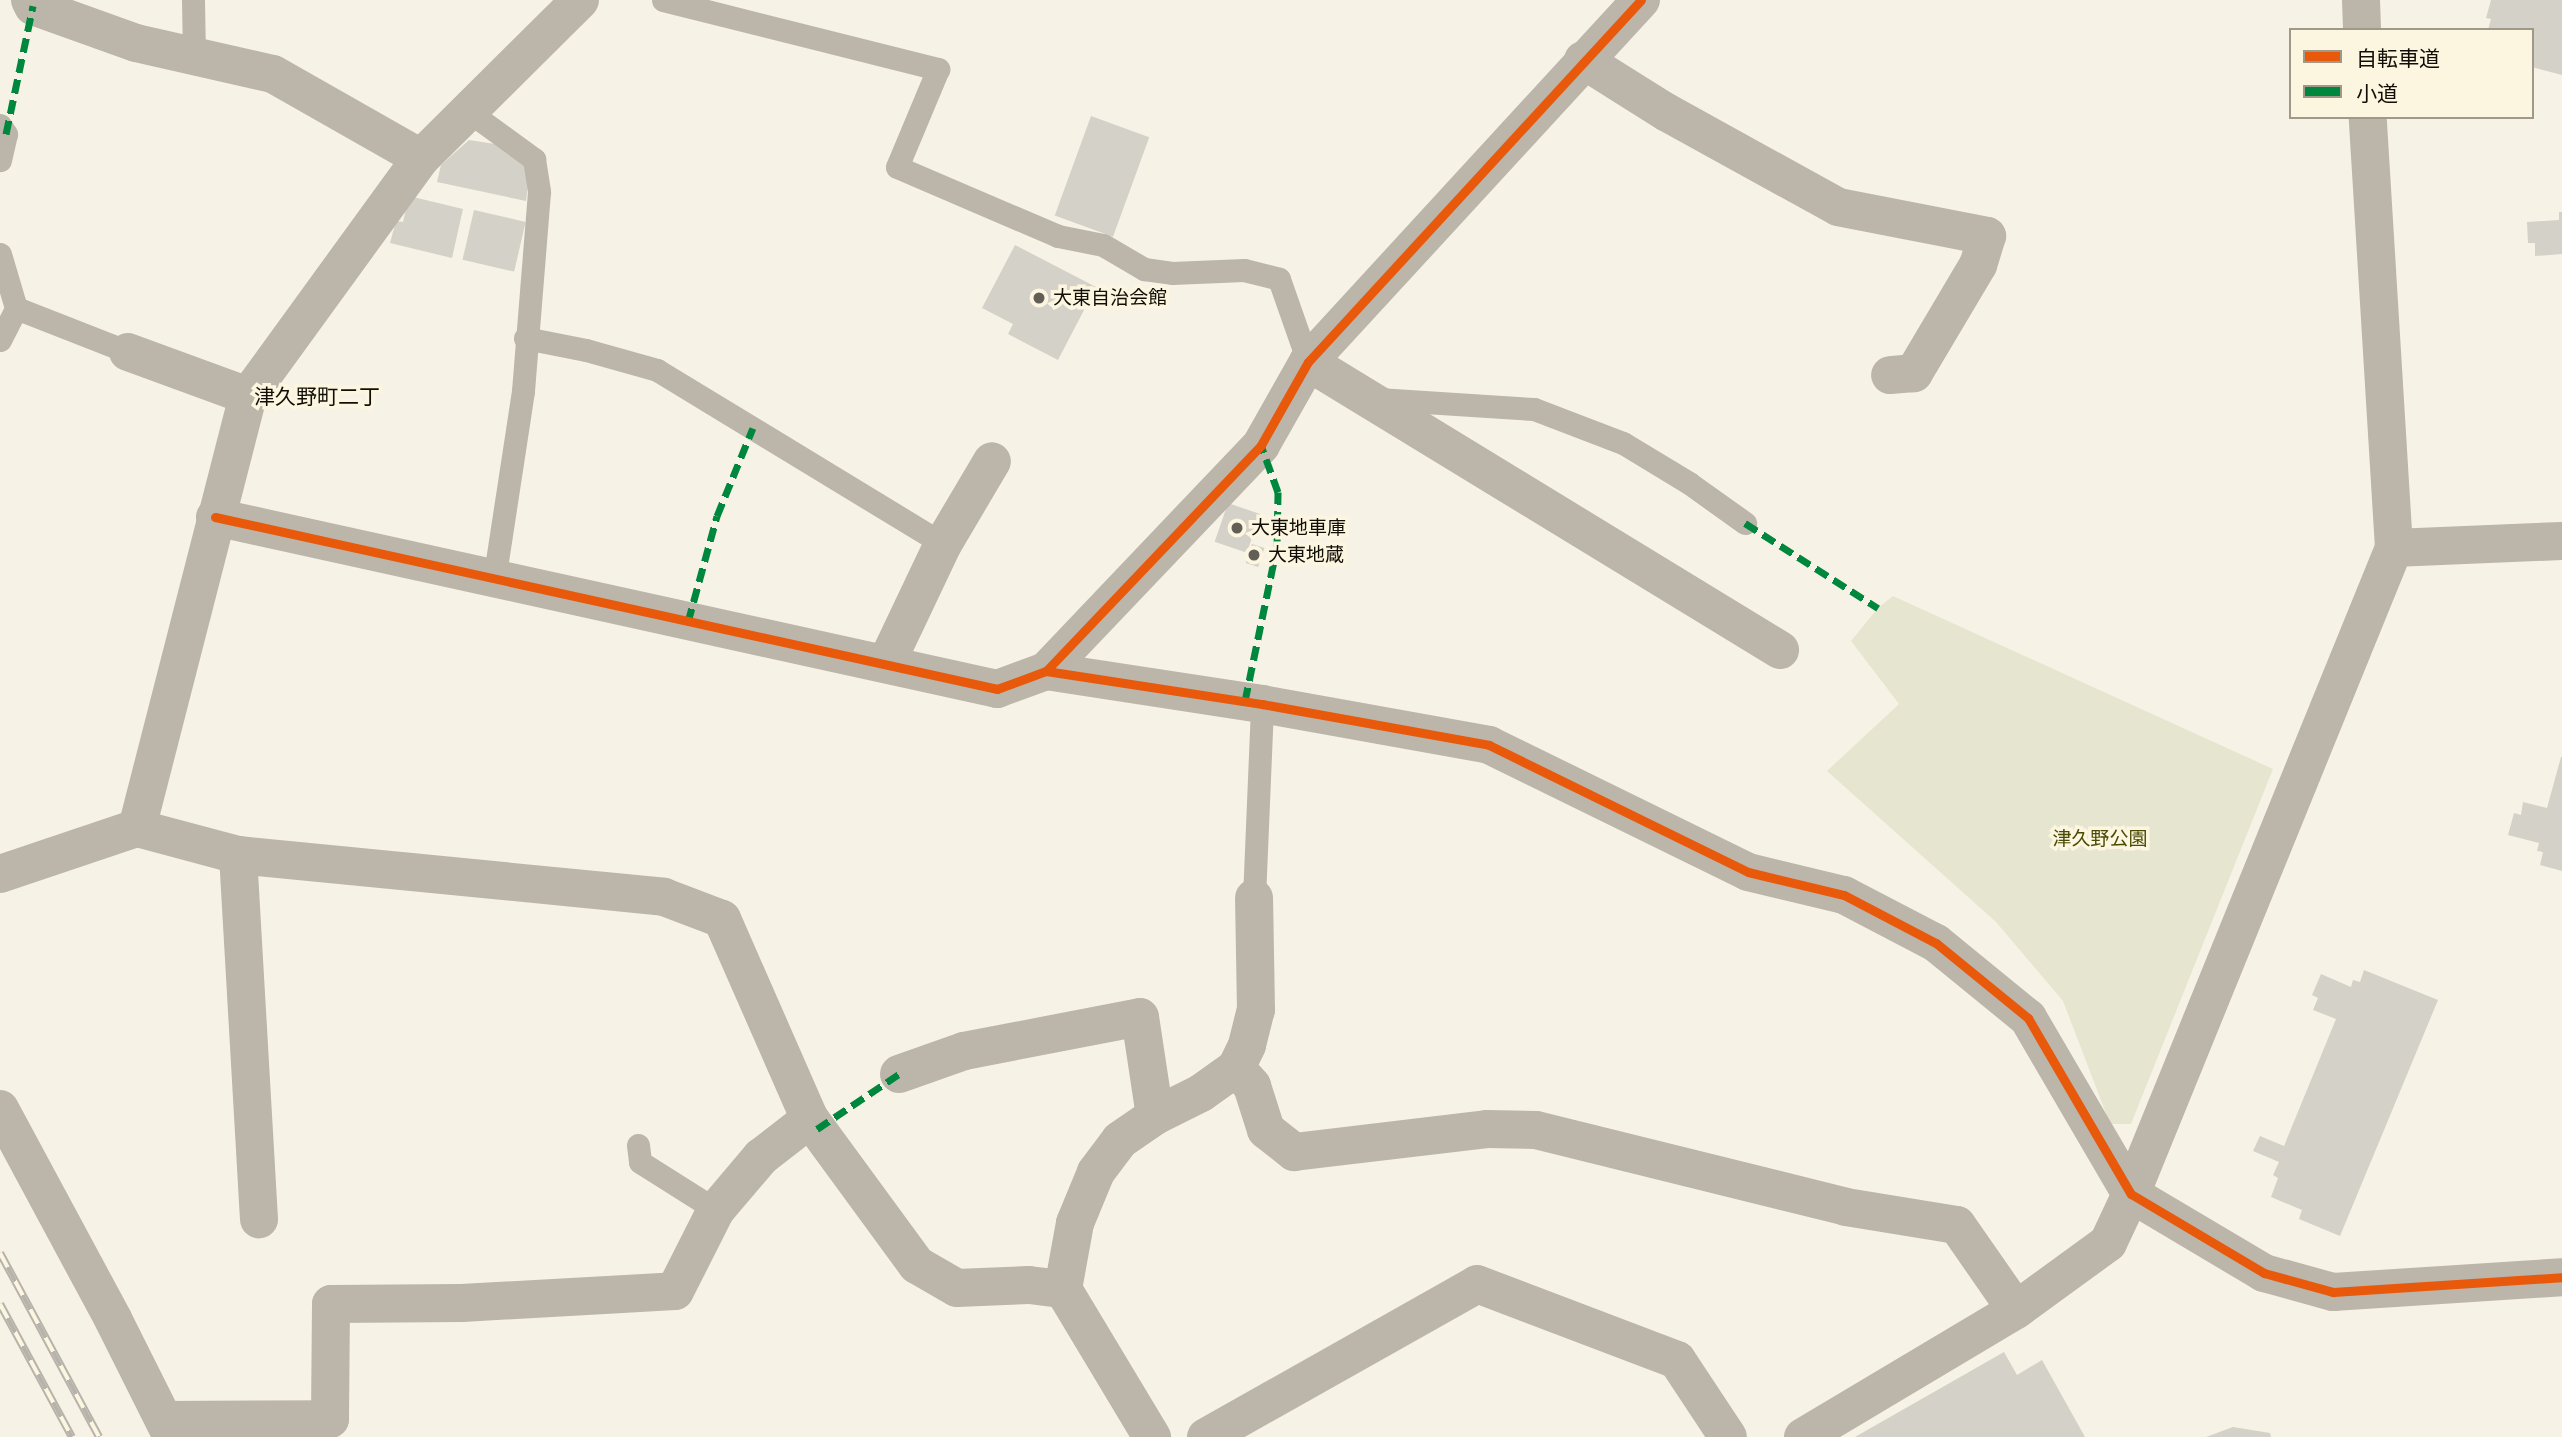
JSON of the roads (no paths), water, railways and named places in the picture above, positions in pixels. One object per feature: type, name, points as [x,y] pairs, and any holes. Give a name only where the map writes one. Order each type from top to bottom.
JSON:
[{"type":"street","points":[[30,0],[33,6],[136,43],[273,74],[421,158]]},
{"type":"street","points":[[137,828],[248,396],[421,158],[580,0]]},
{"type":"street","points":[[215,517],[997,689],[1046,671],[1261,445],[1308,362],[1642,0]]},
{"type":"street","points":[[2361,0],[2362,28]]},
{"type":"street","points":[[1584,60],[1666,112],[1838,207],[1987,236],[1978,265],[1914,373],[1890,374]]},
{"type":"street","points":[[1803,1437],[2016,1310],[2108,1243],[2131,1194],[2394,548],[2368,119]]},
{"type":"street","points":[[128,352],[248,396]]},
{"type":"street","points":[[1308,362],[1780,650]]},
{"type":"street","points":[[886,664],[943,544],[992,461]]},
{"type":"street","points":[[2394,548],[2562,541]]},
{"type":"street","points":[[1046,671],[1262,704],[1489,745],[1748,872],[1844,895],[1936,943],[2028,1018],[2131,1194],[2264,1273],[2333,1292],[2562,1278]]},
{"type":"street","points":[[0,874],[137,828],[238,855],[664,897],[722,919],[810,1119],[917,1265],[957,1288],[1029,1285],[1063,1289]]},
{"type":"street","points":[[238,855],[259,1219]]},
{"type":"street","points":[[1152,1437],[1063,1289],[1075,1223],[1096,1172],[1120,1140],[1155,1116],[1201,1093],[1236,1068],[1247,1045],[1256,1010],[1254,898]]},
{"type":"street","points":[[899,1074],[964,1051],[1140,1017],[1155,1116]]},
{"type":"street","points":[[1236,1068],[1252,1086],[1266,1130],[1294,1152],[1487,1129],[1536,1130],[1846,1207],[1957,1225],[2016,1310]]},
{"type":"street","points":[[0,1108],[113,1319],[168,1429],[330,1419],[331,1304],[462,1303],[675,1291],[716,1210],[761,1157],[810,1119]]},
{"type":"street","points":[[1206,1437],[1476,1284],[1677,1360],[1728,1437]]},
{"type":"lane","points":[[193,0],[194,56]]},
{"type":"lane","points":[[663,0],[938,69],[897,167],[1058,236],[1103,245],[1144,269],[1172,273],[1244,271],[1279,279],[1308,362]]},
{"type":"lane","points":[[468,111],[534,159],[539,192],[523,391],[494,580]]},
{"type":"lane","points":[[0,125],[6,134],[0,160]]},
{"type":"lane","points":[[0,254],[16,308],[0,340]]},
{"type":"lane","points":[[16,308],[128,352]]},
{"type":"lane","points":[[526,338],[586,350],[657,370],[943,544]]},
{"type":"lane","points":[[1368,398],[1534,409],[1623,443],[1689,483],[1745,523]]},
{"type":"lane","points":[[1254,898],[1262,704]]},
{"type":"lane","points":[[638,1145],[640,1162],[716,1210]]},
{"type":"railway","points":[[0,1253],[99,1437]]},
{"type":"railway","points":[[0,1304],[72,1437]]},
{"type":"place","name":"大東自治会館","points":[[1039,298]]},
{"type":"place","name":"大東地車庫","points":[[1237,528]]},
{"type":"place","name":"大東地蔵","points":[[1254,555]]},
{"type":"district","name":"津久野町二丁","points":[[317,396]]},
{"type":"park label","name":"津久野公園","points":[[2100,839]]}]
